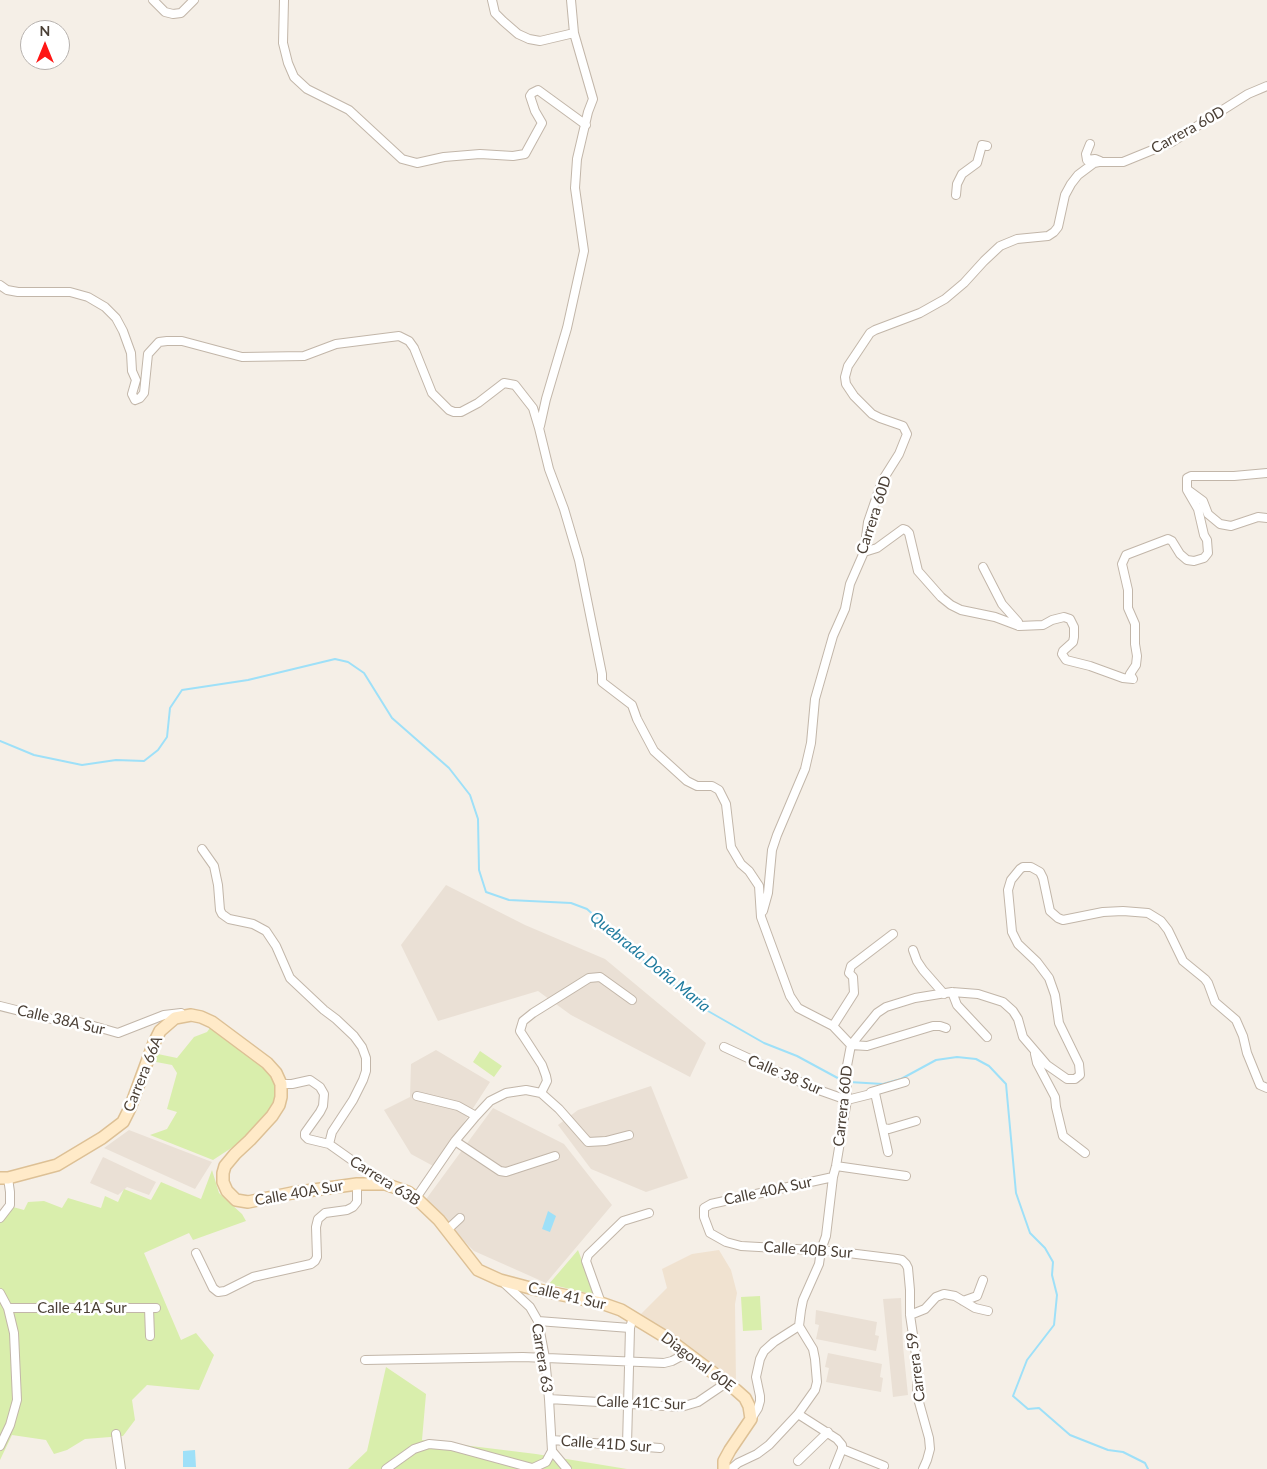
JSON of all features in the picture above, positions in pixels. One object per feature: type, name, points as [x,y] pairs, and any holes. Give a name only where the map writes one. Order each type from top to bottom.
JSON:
[{"type":"main road","name":"Calle 38A Sur","points":[[191,1015],[202,1017],[212,1022],[267,1063],[276,1073],[281,1084]]},
{"type":"main road","name":"Carrera 66A","points":[[4,1178],[57,1165],[102,1138],[123,1122],[160,1031],[175,1018],[191,1015]]},
{"type":"main road","name":"Calle 40A Sur","points":[[281,1084],[279,1105],[260,1130],[235,1154],[222,1173],[227,1191],[236,1200],[248,1202],[292,1193],[357,1184],[385,1184]]},
{"type":"main road","name":"Carrera 63B","points":[[385,1184],[408,1192],[416,1198],[447,1230],[478,1270],[500,1280]]},
{"type":"main road","name":"Calle 41 Sur","points":[[500,1280],[534,1290],[601,1303],[621,1310],[631,1322]]},
{"type":"main road","name":"Diagonal 60E","points":[[631,1322],[687,1353],[745,1398],[749,1406],[751,1419]]},
{"type":"main road","points":[[724,1469],[724,1461],[751,1419]]},
{"type":"street","points":[[153,0],[165,12],[173,14],[181,13],[194,0]]},
{"type":"street","points":[[284,0],[283,44],[288,64],[294,77],[307,88],[349,110],[402,160],[417,162],[444,157],[480,154],[513,156],[525,154],[542,123],[530,96],[538,90],[586,125]]},
{"type":"street","points":[[492,0],[496,13],[503,21],[518,34],[529,39],[540,40],[574,33]]},
{"type":"street","points":[[539,428],[567,328],[584,251],[575,188],[577,159],[592,99],[574,33],[572,0]]},
{"type":"street","name":"Carrera 60D","points":[[761,917],[768,893],[772,850],[805,768],[811,743],[815,699],[833,636],[845,609],[852,578],[864,552],[868,522],[882,481],[899,454],[907,434],[903,426],[872,414],[854,396],[844,377],[848,366],[870,333],[920,313],[945,300],[1000,246],[1017,239],[1048,236],[1054,232],[1058,227],[1065,195],[1071,184],[1078,174],[1094,163],[1123,162],[1172,142],[1248,94],[1267,86]]},
{"type":"street","points":[[1090,144],[1086,160],[1095,159],[1102,162]]},
{"type":"street","points":[[956,195],[957,184],[962,174],[977,163],[982,145],[987,146]]},
{"type":"street","points":[[0,285],[7,290],[18,292],[70,292],[88,297],[105,307],[116,318],[131,353],[132,371],[136,380],[132,394],[135,400],[144,393],[148,354],[159,342],[182,342],[242,357],[304,356],[336,344],[399,336],[409,341],[414,348],[432,393],[449,410],[461,412],[478,403],[504,383],[515,384],[533,408],[539,428]]},
{"type":"street","name":"Carrera 60D","points":[[539,428],[549,469],[564,509],[579,560],[602,682],[632,705],[637,719],[654,751],[686,781],[697,786],[712,786],[719,790],[726,804],[731,847],[740,864],[749,871],[759,886],[761,917],[790,996],[798,1008],[832,1026],[851,1045],[846,1071],[846,1097],[826,1236],[819,1264],[803,1300],[799,1326]]},
{"type":"street","points":[[864,552],[877,548],[903,529],[906,530],[909,533],[918,571],[946,601],[961,610],[995,617],[1019,626],[1043,625],[1064,617],[1070,619],[1074,627],[1074,637],[1073,642],[1062,651],[1066,660],[1090,666],[1123,678],[1133,679],[1130,674],[1136,665],[1135,624],[1128,608],[1123,559],[1130,552],[1168,540],[1172,541],[1180,554],[1187,560],[1194,561],[1204,558],[1208,553],[1207,540],[1198,510],[1187,490],[1186,482],[1191,476],[1267,473]]},
{"type":"street","points":[[1187,490],[1203,501],[1208,514],[1220,524],[1231,526],[1258,517],[1267,518]]},
{"type":"street","points":[[983,567],[1002,604],[1018,622],[1019,626]]},
{"type":"street","points":[[202,849],[214,866],[222,914],[229,919],[253,924],[266,931],[276,946],[290,978],[354,1036],[362,1047],[366,1058],[366,1071],[363,1080],[353,1100],[332,1132],[328,1144]]},
{"type":"street","points":[[851,1045],[877,1012],[886,1007],[915,998],[948,993],[978,994],[1002,1002],[1013,1011],[1018,1019],[1023,1036],[1047,1065],[1062,1077],[1075,1079],[1080,1075],[1079,1064],[1059,1023],[1055,995],[1049,978],[1037,962],[1018,944],[1012,932],[1008,894],[1009,884],[1016,872],[1023,867],[1027,867],[1034,868],[1041,875],[1050,911],[1058,918],[1064,920],[1103,912],[1123,912],[1148,913],[1161,921],[1168,930],[1183,961],[1205,979],[1215,1002],[1236,1020],[1260,1085],[1267,1088]]},
{"type":"street","points":[[832,1026],[854,993],[853,977],[849,973],[851,966],[893,934]]},
{"type":"street","points":[[913,950],[923,970],[948,993],[987,1036]]},
{"type":"street","points":[[541,1093],[547,1081],[546,1076],[542,1065],[520,1031],[523,1021],[589,978],[600,977],[632,1000]]},
{"type":"street","name":"Calle 38A Sur","points":[[0,1006],[118,1033],[164,1015],[185,1013],[191,1015]]},
{"type":"street","points":[[851,1045],[867,1046],[933,1026],[946,1028]]},
{"type":"street","name":"Calle 38 Sur","points":[[724,1048],[813,1088],[846,1097]]},
{"type":"street","points":[[1035,1052],[1037,1063],[1055,1097],[1064,1136],[1085,1153]]},
{"type":"street","name":"Carrera 63B","points":[[281,1084],[292,1084],[310,1080],[320,1087],[324,1094],[320,1112],[305,1133],[305,1136],[308,1140],[328,1144],[385,1184]]},
{"type":"street","points":[[846,1097],[905,1082]]},
{"type":"street","points":[[416,1198],[455,1141],[476,1116],[490,1101],[506,1093],[526,1090],[541,1093],[559,1109],[588,1142],[606,1141],[629,1135]]},
{"type":"street","points":[[846,1097],[876,1094],[888,1152]]},
{"type":"street","points":[[416,1096],[458,1106],[476,1116]]},
{"type":"street","points":[[883,1128],[889,1129],[916,1121]]},
{"type":"street","points":[[455,1141],[500,1171],[506,1172],[556,1156]]},
{"type":"street","points":[[836,1166],[906,1176]]},
{"type":"street","name":"Calle 40A Sur","points":[[710,1233],[704,1218],[704,1208],[711,1204],[833,1177]]},
{"type":"street","points":[[0,1218],[10,1205],[10,1192],[4,1178]]},
{"type":"street","points":[[196,1252],[213,1288],[218,1292],[225,1291],[253,1277],[311,1264],[317,1256],[316,1227],[318,1219],[325,1213],[348,1210],[353,1207],[357,1202],[357,1184]]},
{"type":"street","points":[[601,1303],[586,1261],[588,1255],[623,1221],[649,1213]]},
{"type":"street","points":[[447,1230],[460,1218]]},
{"type":"street","name":"Calle 40B Sur","points":[[710,1233],[726,1242],[741,1246],[821,1250],[897,1259],[906,1264]]},
{"type":"street","name":"Carrera 59","points":[[906,1264],[910,1290],[910,1315],[918,1368],[918,1395],[930,1438],[927,1460],[922,1469]]},
{"type":"street","name":"Carrera 63","points":[[500,1280],[530,1307],[538,1321],[545,1358],[552,1451]]},
{"type":"street","points":[[963,1301],[977,1296],[983,1280]]},
{"type":"street","points":[[0,1293],[8,1308],[14,1333],[17,1400],[10,1425],[0,1446]]},
{"type":"street","points":[[910,1315],[925,1309],[941,1294],[952,1294],[974,1308],[988,1311]]},
{"type":"street","name":"Calle 41A Sur","points":[[8,1308],[153,1308],[150,1336]]},
{"type":"street","points":[[538,1321],[631,1322],[627,1445]]},
{"type":"street","points":[[731,1469],[763,1450],[798,1414],[815,1390],[817,1382],[813,1349],[799,1326],[774,1342],[764,1351],[756,1377],[760,1401],[751,1419]]},
{"type":"street","points":[[365,1360],[523,1357],[664,1363],[687,1353]]},
{"type":"street","name":"Calle 41C Sur","points":[[549,1399],[682,1407],[698,1402],[726,1383]]},
{"type":"street","points":[[745,1398],[756,1391],[758,1384]]},
{"type":"street","points":[[798,1414],[828,1432],[842,1445],[834,1469]]},
{"type":"street","points":[[798,1461],[828,1432]]},
{"type":"street","points":[[116,1434],[121,1469]]},
{"type":"street","name":"Calle 41D Sur","points":[[552,1440],[660,1448]]},
{"type":"street","points":[[386,1469],[414,1449],[429,1444],[451,1446],[535,1469],[546,1462],[552,1451],[567,1469]]},
{"type":"street","points":[[842,1449],[884,1466]]},
{"type":"shaded area","points":[[446,885],[525,925],[605,959],[706,1043],[690,1077],[571,1015],[538,991],[438,1021],[401,945]]},
{"type":"shaded area","points":[[436,1050],[490,1082],[435,1167],[411,1154],[384,1110],[410,1097],[411,1064]]},
{"type":"shaded area","points":[[651,1086],[688,1178],[646,1192],[591,1169],[558,1125],[578,1110]]},
{"type":"shaded area","points":[[493,1108],[564,1144],[612,1205],[546,1283],[474,1251],[424,1202]]},
{"type":"shaded area","points":[[129,1130],[212,1162],[195,1189],[104,1148]]},
{"type":"shaded area","points":[[103,1157],[156,1182],[149,1195],[127,1187],[118,1195],[90,1183]]},
{"type":"shaded area","points":[[719,1250],[731,1270],[737,1293],[735,1304],[736,1384],[641,1314],[667,1288],[662,1269],[692,1254]]},
{"type":"shaded area","points":[[901,1298],[908,1395],[893,1397],[883,1299]]},
{"type":"shaded area","points":[[816,1310],[877,1322],[875,1335],[879,1336],[876,1351],[816,1339],[819,1325],[815,1324]]},
{"type":"shaded area","points":[[828,1353],[882,1364],[880,1377],[883,1378],[881,1392],[826,1382],[829,1368],[825,1367]]},
{"type":"green space","points":[[212,1025],[273,1076],[278,1095],[268,1117],[245,1139],[213,1160],[150,1135],[167,1129],[177,1112],[167,1109],[177,1073],[172,1065],[151,1061],[153,1053],[177,1058],[194,1037],[207,1032]]},
{"type":"green space","points":[[480,1051],[502,1066],[494,1077],[473,1062]]},
{"type":"green space","points":[[212,1170],[219,1193],[242,1214],[246,1221],[193,1240],[189,1233],[144,1253],[181,1340],[196,1333],[214,1355],[199,1390],[147,1385],[132,1400],[135,1420],[123,1436],[85,1439],[67,1450],[54,1454],[46,1440],[12,1435],[0,1460],[0,1216],[10,1212],[13,1207],[24,1210],[28,1202],[44,1201],[62,1208],[68,1198],[101,1208],[105,1196],[118,1202],[124,1189],[151,1200],[161,1182],[201,1199]]},
{"type":"green space","points":[[578,1250],[595,1295],[549,1284]]},
{"type":"green space","points":[[760,1296],[762,1330],[743,1331],[741,1297]]},
{"type":"green space","points":[[386,1367],[426,1394],[422,1440],[536,1454],[627,1469],[348,1469],[367,1451]]},
{"type":"water","points":[[548,1211],[556,1216],[550,1232],[542,1229]]},
{"type":"water","points":[[195,1450],[196,1467],[183,1467],[183,1451]]},
{"type":"waterway","name":"Quebrada Doña María","points":[[0,741],[34,755],[82,765],[116,760],[144,761],[158,750],[167,737],[170,708],[182,690],[248,680],[335,659],[348,662],[364,673],[392,718],[449,768],[470,795],[478,819],[479,870],[486,892],[509,900],[571,903],[587,909],[656,971],[701,1007],[764,1043],[797,1056],[845,1082]]},
{"type":"waterway","name":"Quebrada Doña María","points":[[849,1082],[883,1084],[901,1079],[936,1060],[957,1057],[976,1059],[989,1066],[1006,1084],[1016,1193],[1030,1233],[1045,1248],[1053,1262],[1052,1275],[1057,1295],[1054,1325],[1027,1360],[1013,1396],[1028,1409],[1039,1408],[1070,1435],[1108,1450],[1123,1452],[1145,1463],[1148,1469]]}]
